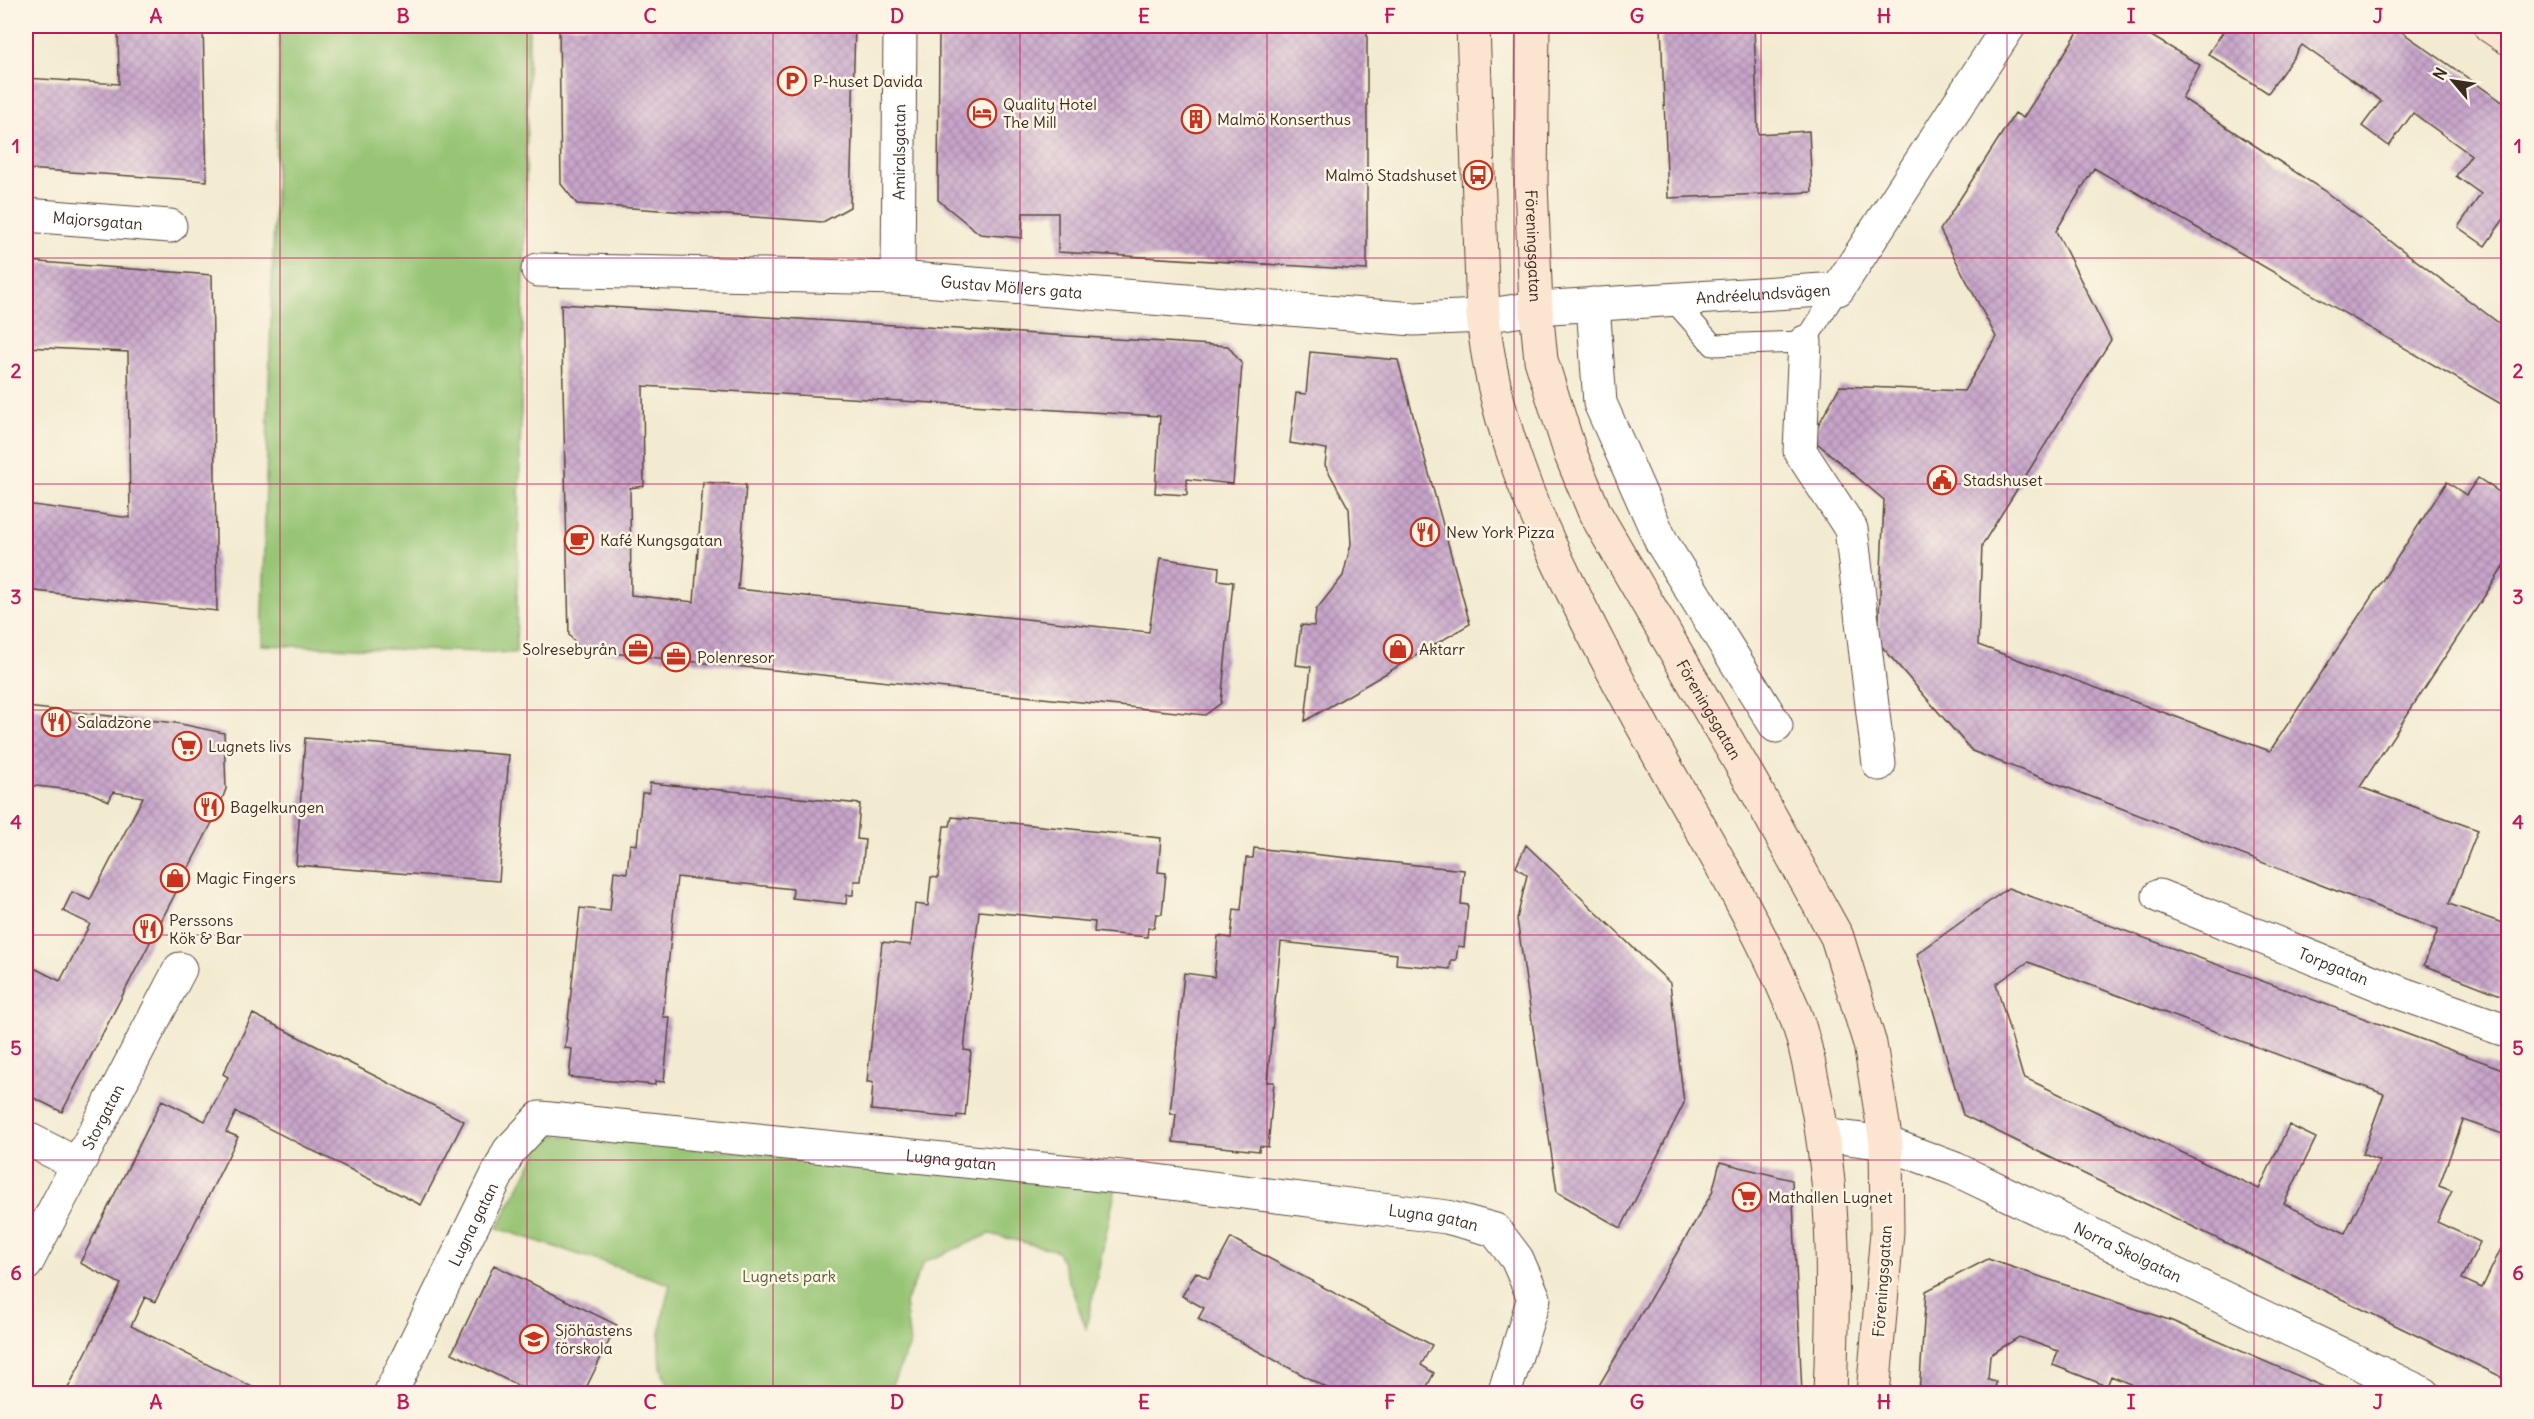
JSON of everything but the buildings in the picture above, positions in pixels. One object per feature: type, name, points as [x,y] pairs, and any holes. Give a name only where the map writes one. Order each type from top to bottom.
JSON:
[{"type":"street","name":"Amiralsgatan","points":[[898,278],[900,26]]},
{"type":"street","points":[[1473,26],[1483,316],[1488,363],[1513,454],[1547,540],[1608,664],[1741,901],[1792,1006],[1809,1064],[1824,1135],[1833,1218],[1830,1394]]},
{"type":"street","name":"Föreningsgatan","points":[[1533,26],[1531,182],[1536,308],[1541,360],[1571,455],[1595,513],[1756,790],[1837,937],[1870,1044],[1886,1143],[1887,1232],[1873,1394]]},
{"type":"street","name":"Andréelundsvägen","points":[[1483,316],[1536,308],[1838,289],[2009,26]]},
{"type":"street","points":[[2490,26],[2508,39]]},
{"type":"street","name":"Majorsgatan","points":[[26,215],[170,226]]},
{"type":"street","name":"Gustav Möllers gata","points":[[538,270],[898,278],[1414,319],[1483,316]]},
{"type":"street","points":[[1593,304],[1600,403],[1662,543],[1776,726]]},
{"type":"street","points":[[1805,342],[1800,451],[1851,529],[1879,764]]},
{"type":"street","name":"Torpgatan","points":[[2159,896],[2403,994],[2508,1031]]},
{"type":"street","name":"Storgatan","points":[[26,1264],[180,969]]},
{"type":"street","name":"Lugna gatan","points":[[390,1394],[509,1151],[540,1118],[1142,1179],[1447,1217],[1495,1230],[1517,1259],[1534,1298],[1504,1394]]},
{"type":"street","name":"Norra Skolgatan","points":[[1824,1135],[1886,1143],[1955,1169],[2424,1394]]},
{"type":"street","points":[[26,1138],[77,1164]]},
{"type":"lane","points":[[1672,299],[1713,345],[1805,342],[1838,289]]},
{"type":"green space","points":[[280,26],[529,26],[516,653],[261,645]]},
{"type":"green space","name":"Lugnets park","points":[[547,1134],[1116,1187],[1086,1328],[1058,1251],[990,1234],[924,1262],[905,1303],[910,1345],[888,1393],[675,1393],[667,1382],[659,1355],[661,1326],[670,1284],[497,1228]]},
{"type":"place","name":"P-huset Davida","points":[[792,81]]},
{"type":"place","name":"Quality Hotel The Mill","points":[[982,113]]},
{"type":"place","name":"Malmö Konserthus","points":[[1196,119]]},
{"type":"place","name":"Malmö Stadshuset","points":[[1478,175]]},
{"type":"place","name":"Stadshuset","points":[[1942,480]]},
{"type":"place","name":"New York Pizza","points":[[1425,532]]},
{"type":"place","name":"Kafé Kungsgatan","points":[[579,540]]},
{"type":"place","name":"Solresebyrån","points":[[638,649]]},
{"type":"place","name":"Aktarr","points":[[1398,649]]},
{"type":"place","name":"Polenresor","points":[[676,657]]},
{"type":"place","name":"Saladzone","points":[[56,722]]},
{"type":"place","name":"Lugnets livs","points":[[187,746]]},
{"type":"place","name":"Bagelkungen","points":[[209,807]]},
{"type":"place","name":"Magic Fingers","points":[[175,878]]},
{"type":"place","name":"Perssons Kök & Bar","points":[[148,929]]},
{"type":"place","name":"Mathallen Lugnet","points":[[1747,1197]]},
{"type":"place","name":"Sjöhästens förskola","points":[[534,1339]]}]
